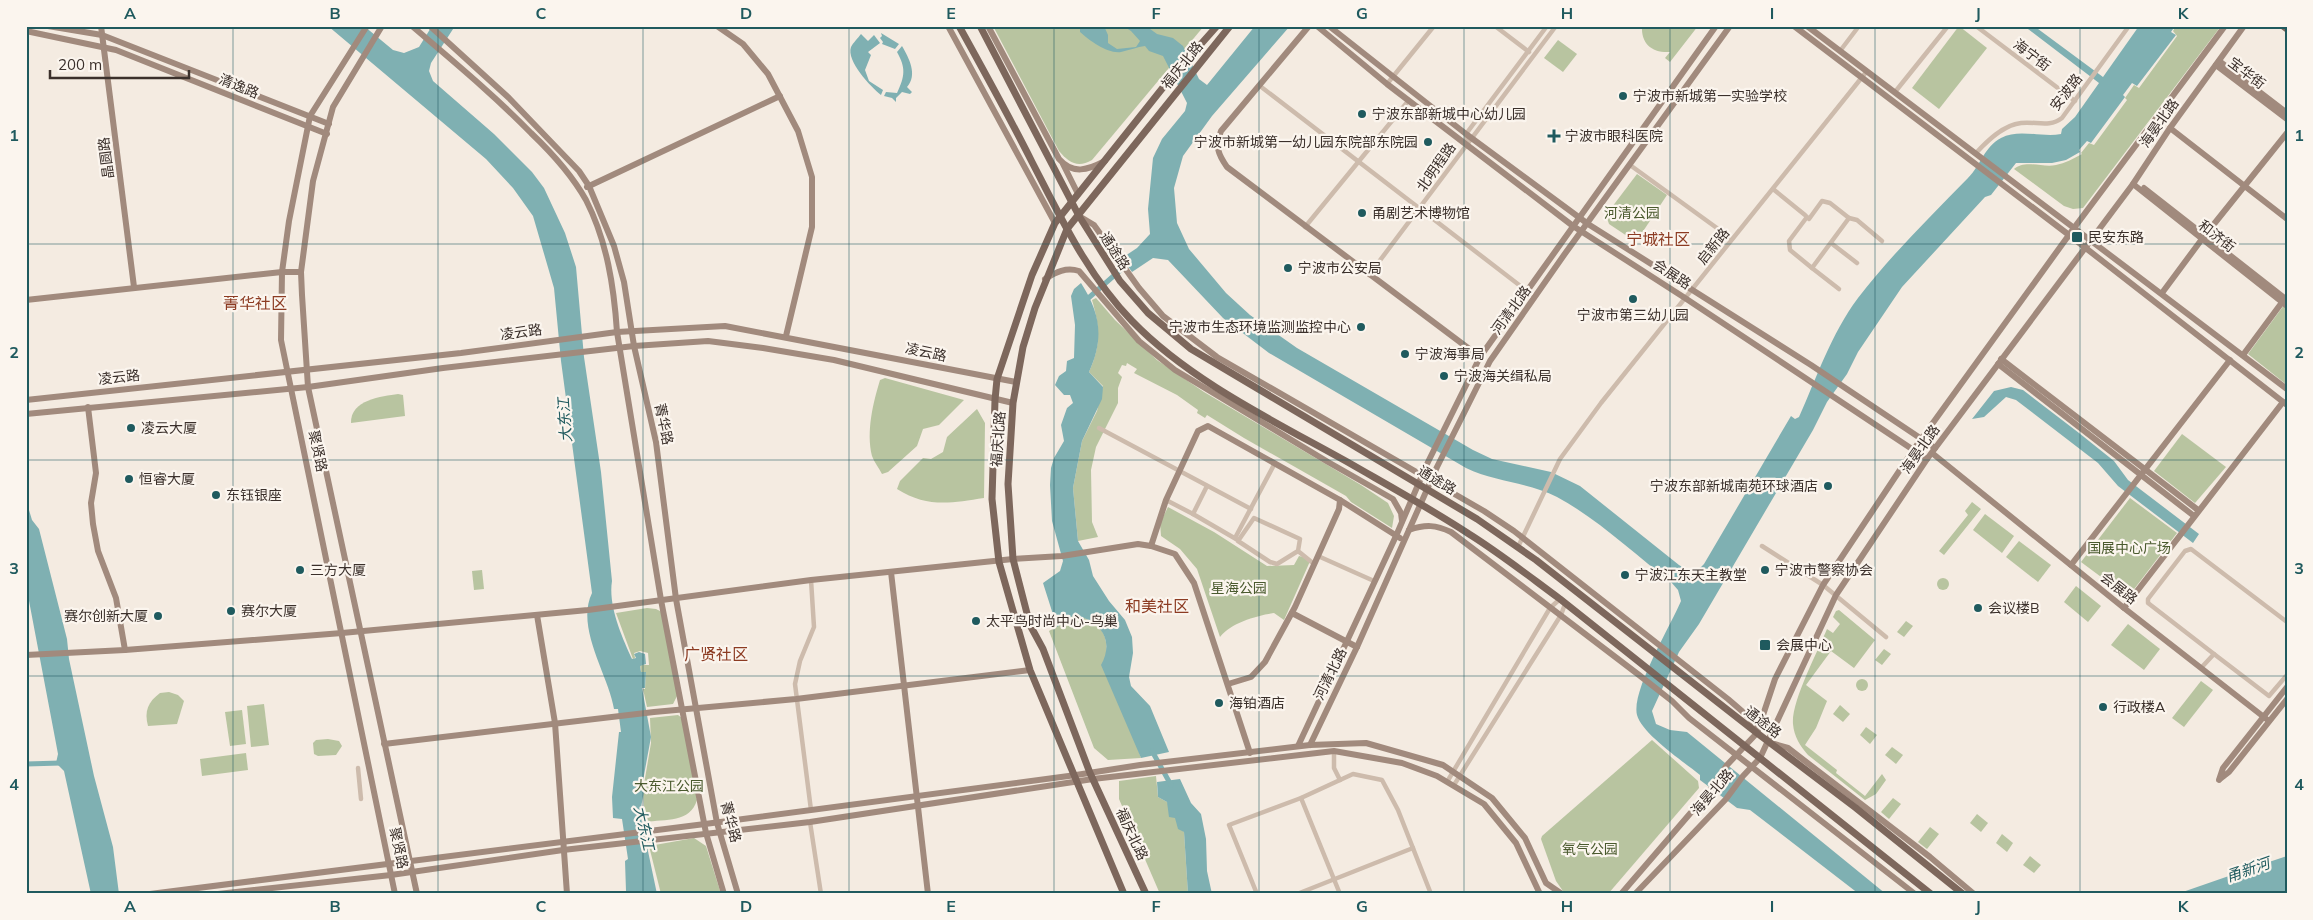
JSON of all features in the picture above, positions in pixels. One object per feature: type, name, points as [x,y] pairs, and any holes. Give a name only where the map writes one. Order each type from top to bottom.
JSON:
[{"type":"main road","name":"清逸路","points":[[48,26],[102,35],[329,124]]},
{"type":"main road","name":"晶圆路","points":[[101,26],[134,287]]},
{"type":"main road","name":"聚贤路","points":[[382,26],[333,107],[313,181],[301,272],[308,387],[417,894]]},
{"type":"main road","points":[[412,26],[509,110],[561,165],[587,202],[605,251],[614,290],[617,332],[661,600],[706,833],[724,894]]},
{"type":"main road","name":"菁华路","points":[[430,26],[529,118],[579,171],[589,186],[614,246],[624,282],[634,346],[656,442],[676,599],[717,823],[738,894]]},
{"type":"main road","points":[[716,26],[743,44],[768,74],[798,131],[812,177],[812,227],[786,336]]},
{"type":"main road","points":[[948,26],[1055,223]]},
{"type":"main road","name":"通途路","points":[[959,26],[992,84],[1067,229],[1108,294],[1149,338],[1183,366],[1469,533],[1562,602],[1746,747]]},
{"type":"main road","name":"通途路","points":[[980,26],[1079,216],[1120,281],[1148,313],[1191,349],[1428,489],[1518,547],[1768,742],[1856,808],[1962,894]]},
{"type":"main road","points":[[988,26],[1078,194]]},
{"type":"main road","name":"福庆北路","points":[[1124,894],[1030,670],[999,562],[992,499],[997,379],[1032,275],[1055,223],[1186,59],[1217,26]]},
{"type":"main road","name":"福庆北路","points":[[1146,894],[1092,776],[1043,649],[1030,625],[1012,559],[1008,484],[1013,403],[1023,347],[1045,279],[1067,229],[1230,26]]},
{"type":"main road","points":[[1309,26],[1221,131],[1216,143],[1218,155],[1227,167],[1480,357]]},
{"type":"main road","name":"会展路","points":[[1317,26],[1387,84],[1573,226],[1927,459]]},
{"type":"main road","name":"会展路","points":[[1329,26],[1392,78],[1588,224],[1811,365],[1922,438],[2071,565],[2267,719]]},
{"type":"main road","name":"河清北路","points":[[1298,746],[1396,536],[1427,464],[1480,357],[1716,26]]},
{"type":"main road","name":"河清北路","points":[[1310,745],[1357,647],[1437,467],[1490,361],[1730,26]]},
{"type":"main road","points":[[1794,26],[2085,247],[2285,403],[2198,510],[2124,608]]},
{"type":"main road","points":[[1808,26],[2287,389]]},
{"type":"main road","name":"海晏北路","points":[[1621,894],[1712,788],[1727,765],[1738,756],[1757,733],[1776,679],[1823,585],[1922,438],[2074,228],[2225,26]]},
{"type":"main road","name":"海晏北路","points":[[1635,894],[1726,799],[1743,776],[1760,758],[1836,595],[1927,459],[2134,182],[2170,128],[2244,26]]},
{"type":"main road","points":[[2282,26],[2287,29]]},
{"type":"main road","name":"聚贤路","points":[[366,28],[310,116],[289,221],[282,272],[281,340],[396,894]]},
{"type":"main road","name":"清逸路","points":[[26,31],[105,47],[327,134]]},
{"type":"main road","name":"宝华街","points":[[2217,63],[2287,113]]},
{"type":"main road","name":"宝华街","points":[[2217,63],[2287,119]]},
{"type":"main road","points":[[580,191],[780,96]]},
{"type":"main road","points":[[2170,128],[2287,218]]},
{"type":"main road","points":[[2162,293],[2203,238],[2287,134]]},
{"type":"main road","points":[[1062,163],[1074,169],[1082,170],[1090,169],[1106,160]]},
{"type":"main road","name":"和济街","points":[[2134,182],[2203,238],[2285,300]]},
{"type":"main road","points":[[1079,216],[1094,225],[1129,275],[1163,316],[1217,357],[1484,511],[1523,538],[1750,718],[1757,733]]},
{"type":"main road","points":[[1045,279],[1062,270],[1072,269],[1079,271],[1139,341],[1162,360],[1328,462],[1393,499],[1401,513],[1402,522]]},
{"type":"main road","points":[[26,300],[134,287],[282,272],[301,272]]},
{"type":"main road","points":[[2243,355],[2285,300]]},
{"type":"main road","name":"凌云路","points":[[26,400],[461,354],[617,332],[725,326],[786,336],[1016,382]]},
{"type":"main road","name":"凌云路","points":[[26,414],[292,389],[436,369],[634,346],[708,341],[834,360],[1013,403]]},
{"type":"main road","points":[[2071,565],[2230,360]]},
{"type":"main road","points":[[1999,361],[2143,472],[2198,510]]},
{"type":"main road","points":[[88,407],[96,474],[91,503],[93,524],[98,551],[118,606],[126,650]]},
{"type":"main road","points":[[1151,546],[1166,500],[1198,431],[1208,426],[1340,500],[1404,541]]},
{"type":"main road","points":[[2143,472],[2194,516]]},
{"type":"main road","points":[[1228,684],[1251,677],[1265,662],[1292,614],[1339,509],[1340,500]]},
{"type":"main road","points":[[1409,530],[1428,525],[1437,525],[1452,532],[1661,692],[1689,718],[1916,894]]},
{"type":"main road","points":[[26,655],[126,650],[360,632],[537,615],[676,599],[811,580],[999,562],[1012,559],[1062,556],[1125,545],[1151,546],[1175,554],[1194,582],[1250,752]]},
{"type":"main road","points":[[891,572],[928,894]]},
{"type":"main road","points":[[1292,614],[1357,647]]},
{"type":"main road","points":[[537,615],[555,724],[566,894]]},
{"type":"main road","points":[[384,744],[682,709],[796,700],[1030,670]]},
{"type":"main road","points":[[2287,687],[2267,719],[2228,772],[2219,780],[2224,768],[2267,719],[2287,699]]},
{"type":"main road","points":[[1768,742],[1788,748],[1930,857],[1974,894]]},
{"type":"main road","points":[[218,894],[391,875],[563,850],[810,822],[1077,779],[1148,764],[1298,746],[1366,743],[1443,766],[1492,798],[1525,838],[1546,882],[1562,894]]},
{"type":"main road","points":[[1746,747],[1931,894]]},
{"type":"main road","points":[[1092,776],[1157,772],[1334,750],[1402,763],[1437,776],[1484,804],[1516,843],[1540,894]]},
{"type":"main road","points":[[150,894],[389,865],[916,796],[1077,779]]},
{"type":"street","points":[[1387,84],[1434,26]]},
{"type":"street","points":[[1495,26],[1534,56]]},
{"type":"street","name":"北明程路","points":[[1466,143],[1466,134],[1547,26]]},
{"type":"street","name":"北明程路","points":[[1369,275],[1420,209],[1466,143],[1473,139],[1556,26]]},
{"type":"street","points":[[1840,51],[1859,26]]},
{"type":"street","points":[[1895,92],[1948,26]]},
{"type":"street","name":"海宁街","points":[[1976,26],[2075,101]]},
{"type":"street","name":"安波路","points":[[1976,153],[1992,137],[2018,124],[2044,124],[2058,121],[2075,101],[2127,27]]},
{"type":"street","name":"启新路","points":[[1518,547],[1560,460],[1601,403],[1867,71]]},
{"type":"street","points":[[1260,86],[1527,291]]},
{"type":"street","points":[[1305,226],[1360,163],[1409,100]]},
{"type":"street","points":[[1630,165],[1732,240]]},
{"type":"street","points":[[1773,189],[1807,217]]},
{"type":"street","points":[[1839,289],[1790,250],[1789,241],[1807,217],[1809,218],[1822,201],[1830,203],[1848,218],[1857,220],[1882,241]]},
{"type":"street","points":[[1812,268],[1848,218]]},
{"type":"street","points":[[1831,242],[1857,264]]},
{"type":"street","points":[[1099,428],[1251,509]]},
{"type":"street","points":[[1237,540],[1275,464]]},
{"type":"street","points":[[1193,514],[1207,486]]},
{"type":"street","points":[[1166,500],[1237,540],[1270,562],[1277,564],[1298,551],[1300,539],[1254,518],[1237,540]]},
{"type":"street","points":[[1762,546],[1823,585],[1886,637]]},
{"type":"street","points":[[2287,622],[2191,549],[2185,551],[2148,599],[2148,603],[2268,696],[2287,675]]},
{"type":"street","points":[[1298,551],[1314,564]]},
{"type":"street","points":[[1318,556],[1374,581]]},
{"type":"street","points":[[811,580],[814,626],[797,673],[796,700],[811,810]]},
{"type":"street","points":[[1447,782],[1550,608],[1562,602]]},
{"type":"street","points":[[1454,785],[1561,615],[1562,602]]},
{"type":"street","points":[[2201,668],[2214,654]]},
{"type":"street","points":[[1334,750],[1334,768],[1340,780]]},
{"type":"street","points":[[358,768],[361,799]]},
{"type":"street","points":[[1257,894],[1230,825],[1301,798],[1353,774],[1382,780],[1398,810],[1431,894]]},
{"type":"street","points":[[1301,798],[1340,894]]},
{"type":"street","points":[[810,822],[821,894]]},
{"type":"street","points":[[1297,894],[1413,848]]},
{"type":"green space","points":[[993,26],[1204,26],[1092,160],[1078,164],[1066,159],[1059,151]]},
{"type":"green space","points":[[1642,26],[1698,26],[1670,62],[1665,58],[1670,52],[1658,51],[1649,46],[1643,38]]},
{"type":"green space","points":[[1959,26],[1987,48],[1939,109],[1912,88]]},
{"type":"green space","points":[[2176,26],[2221,26],[2083,208],[2073,209],[2064,206],[2014,169],[2028,164],[2051,166],[2069,161],[2082,154],[2089,143],[2094,145],[2127,100],[2125,98],[2134,85],[2139,88],[2177,36],[2173,31]]},
{"type":"green space","points":[[1558,40],[1577,54],[1563,72],[1544,58]]},
{"type":"green space","name":"河清公园","points":[[1637,174],[1667,195],[1636,242],[1609,224],[1606,215]]},
{"type":"green space","points":[[1096,298],[1115,320],[1157,360],[1204,392],[1388,503],[1394,516],[1392,528],[1351,502],[1346,496],[1207,415],[1205,418],[1197,413],[1198,410],[1177,395],[1134,373],[1137,369],[1127,363],[1126,366],[1122,365],[1118,373],[1122,377],[1118,388],[1118,403],[1096,447],[1091,470],[1092,522],[1098,537],[1078,541],[1073,488],[1082,441],[1097,411],[1103,386],[1089,372],[1096,353],[1098,336],[1097,319],[1092,300]]},
{"type":"green space","points":[[2287,301],[2287,385],[2248,354]]},
{"type":"green space","points":[[885,378],[964,400],[939,425],[923,429],[917,446],[888,472],[882,474],[872,456],[870,427],[880,380]]},
{"type":"green space","points":[[398,394],[403,395],[405,416],[351,423],[352,415],[361,404],[376,398]]},
{"type":"green space","points":[[977,409],[985,423],[984,498],[950,502],[929,502],[897,489],[900,481],[923,458],[931,459],[943,452],[947,437]]},
{"type":"green space","points":[[2182,434],[2226,467],[2195,503],[2154,471]]},
{"type":"green space","name":"国展中心广场","points":[[2130,498],[2177,533],[2128,597],[2081,562]]},
{"type":"green space","points":[[1972,502],[1981,509],[1944,555],[1939,551],[1968,515],[1965,511]]},
{"type":"green space","name":"星海公园","points":[[1168,507],[1214,532],[1267,566],[1294,565],[1299,556],[1311,559],[1284,620],[1274,613],[1260,616],[1237,624],[1220,637],[1197,569],[1180,549],[1161,536],[1160,523]]},
{"type":"green space","points":[[1985,514],[2014,536],[2002,553],[1973,530]]},
{"type":"green space","points":[[2019,541],[2051,565],[2038,582],[2006,557]]},
{"type":"green space","points":[[482,570],[484,589],[474,590],[472,571]]},
{"type":"green space","points":[[1941,578],[1945,578],[1949,584],[1945,590],[1941,590],[1937,586],[1937,582]]},
{"type":"green space","points":[[2076,586],[2101,606],[2088,622],[2064,602]]},
{"type":"green space","points":[[647,608],[662,612],[678,694],[673,704],[647,707],[643,689],[645,689],[646,672],[641,672],[640,665],[649,665],[648,653],[640,651],[634,653],[635,658],[633,659],[616,613]]},
{"type":"green space","points":[[1839,610],[1875,640],[1854,668],[1831,651],[1806,685],[1827,701],[1816,728],[1805,745],[1837,770],[1836,773],[1865,796],[1882,774],[1886,780],[1876,794],[1865,800],[1808,755],[1798,741],[1793,724],[1796,703],[1827,629],[1833,633],[1840,624],[1833,617],[1836,611]]},
{"type":"green space","points":[[1074,615],[1090,620],[1104,634],[1107,648],[1106,657],[1141,758],[1108,760],[1094,748],[1049,631]]},
{"type":"green space","points":[[1906,621],[1913,626],[1904,637],[1897,632]]},
{"type":"green space","points":[[2128,624],[2160,649],[2144,670],[2111,645]]},
{"type":"green space","points":[[1884,649],[1891,654],[1882,665],[1875,660]]},
{"type":"green space","points":[[1860,679],[1864,679],[1868,685],[1864,691],[1860,691],[1856,687],[1856,683]]},
{"type":"green space","points":[[2201,681],[2213,690],[2184,727],[2172,718]]},
{"type":"green space","points":[[169,692],[178,695],[184,701],[177,724],[148,726],[147,711],[150,703],[160,693]]},
{"type":"green space","points":[[264,704],[269,745],[251,747],[247,706]]},
{"type":"green space","points":[[1840,705],[1850,714],[1843,722],[1833,714]]},
{"type":"green space","points":[[242,710],[246,744],[230,746],[225,712]]},
{"type":"green space","name":"大东江公园","points":[[678,715],[682,718],[697,800],[689,813],[676,819],[645,822],[643,790],[651,743],[650,718]]},
{"type":"green space","points":[[1866,727],[1877,735],[1870,744],[1860,735]]},
{"type":"green space","points":[[328,739],[339,741],[342,746],[336,755],[318,756],[314,754],[313,743],[316,740]]},
{"type":"green space","name":"氧气公园","points":[[1652,740],[1698,781],[1699,788],[1608,894],[1565,894],[1556,881],[1541,839],[1542,836]]},
{"type":"green space","points":[[1892,747],[1903,755],[1896,764],[1885,755]]},
{"type":"green space","points":[[246,753],[248,770],[202,776],[200,759]]},
{"type":"green space","points":[[1156,776],[1158,797],[1167,802],[1184,832],[1188,894],[1160,894],[1119,799],[1119,781]]},
{"type":"green space","points":[[1893,798],[1901,804],[1889,819],[1881,812]]},
{"type":"green space","points":[[1977,814],[1988,823],[1981,832],[1970,823]]},
{"type":"green space","points":[[1930,827],[1939,834],[1927,849],[1918,842]]},
{"type":"green space","points":[[2002,834],[2013,843],[2007,852],[1996,843]]},
{"type":"green space","points":[[694,838],[706,846],[721,894],[661,894],[649,846]]},
{"type":"green space","points":[[2030,856],[2041,865],[2034,873],[2023,865]]},
{"type":"water","points":[[328,26],[364,26],[393,50],[404,53],[419,47],[432,26],[455,26],[431,63],[429,71],[433,81],[494,134],[532,172],[544,188],[565,233],[576,267],[584,357],[601,472],[612,581],[612,601],[620,631],[632,659],[636,658],[634,654],[639,652],[645,654],[646,664],[640,666],[641,672],[646,672],[645,688],[642,688],[651,737],[642,786],[644,791],[640,813],[657,894],[627,894],[626,891],[625,861],[628,859],[622,819],[613,818],[612,797],[619,732],[621,732],[618,709],[614,709],[590,636],[588,607],[592,593],[561,361],[554,288],[533,216],[513,188],[486,159]]},
{"type":"water","points":[[1080,26],[1104,26],[1108,35],[1108,43],[1117,49],[1136,47],[1140,41],[1131,31],[1123,26],[1146,26],[1157,34],[1173,38],[1183,46],[1199,79],[1207,85],[1255,26],[1290,26],[1212,116],[1183,156],[1174,188],[1177,223],[1189,249],[1226,293],[1250,315],[1297,348],[1473,450],[1492,459],[1551,472],[1580,486],[1679,565],[1686,569],[1695,570],[1704,564],[1791,416],[1795,419],[1799,417],[1840,326],[1848,312],[1871,282],[1911,236],[1968,178],[1990,146],[2008,135],[2023,133],[2061,134],[2062,129],[2075,117],[2099,83],[2024,26],[2034,26],[2103,77],[2139,26],[2175,26],[2171,32],[2176,35],[2137,86],[2132,83],[2123,95],[2125,97],[2091,143],[2087,141],[2079,150],[2080,152],[2066,160],[2052,163],[2016,163],[1991,195],[1985,197],[1902,287],[1827,402],[1813,430],[1699,624],[1679,652],[1652,711],[1656,724],[1670,730],[1687,732],[1886,894],[1859,894],[1750,810],[1737,808],[1700,780],[1700,775],[1655,739],[1640,722],[1637,715],[1637,704],[1640,690],[1653,658],[1681,601],[1678,590],[1671,582],[1601,526],[1557,497],[1535,488],[1477,473],[1466,468],[1269,353],[1223,318],[1168,260],[1153,258],[1132,272],[1122,258],[1137,248],[1150,234],[1148,209],[1153,158],[1162,139],[1185,111],[1187,103],[1163,56],[1149,51],[1145,46],[1121,52],[1111,51],[1084,36],[1080,32]]},
{"type":"water","points":[[881,33],[899,44],[895,49],[882,44]]},
{"type":"water","points":[[861,34],[868,41],[874,35],[880,43],[868,52],[871,55],[865,70],[869,81],[883,90],[881,95],[866,80],[850,53],[851,47]]},
{"type":"water","points":[[902,46],[911,66],[912,77],[907,87],[912,92],[910,94],[902,92],[896,98],[896,102],[892,98],[884,96],[886,92],[897,93],[902,82],[903,68],[897,52]]},
{"type":"water","points":[[1081,283],[1093,305],[1098,327],[1097,349],[1089,372],[1103,387],[1102,399],[1082,441],[1073,488],[1078,541],[1089,560],[1093,576],[1109,601],[1125,620],[1132,637],[1133,653],[1129,677],[1131,686],[1150,706],[1169,752],[1141,758],[1101,665],[1106,647],[1102,632],[1091,621],[1074,615],[1057,627],[1043,583],[1060,571],[1063,561],[1052,521],[1051,468],[1054,458],[1064,441],[1061,425],[1067,408],[1073,403],[1070,395],[1064,395],[1055,385],[1059,376],[1066,371],[1067,361],[1074,358],[1075,325],[1071,296],[1074,289]]},
{"type":"water","points":[[2011,387],[2023,390],[2114,461],[2128,480],[2199,534],[2193,543],[2118,486],[2098,463],[2016,400],[2006,397],[1984,417],[1972,419],[1994,391]]},
{"type":"water","points":[[26,500],[32,520],[39,529],[67,639],[69,659],[94,776],[113,847],[119,894],[91,894],[64,771],[56,763],[58,754],[26,585]]},
{"type":"water","points":[[1180,779],[1191,803],[1201,814],[1206,839],[1207,871],[1212,894],[1188,894],[1184,832],[1178,829],[1175,818],[1169,817],[1167,802],[1158,797],[1157,782]]},
{"type":"water","name":"甬新河","points":[[2287,856],[2287,894],[2177,894],[2272,861]]},
{"type":"waterway","points":[[1085,301],[1125,266]]},
{"type":"waterway","points":[[1152,751],[1171,785]]},
{"type":"waterway","points":[[26,764],[61,763]]},
{"type":"place","name":"宁波市新城第一实验学校","points":[[1623,96]]},
{"type":"place","name":"宁波东部新城中心幼儿园","points":[[1362,114]]},
{"type":"place","name":"宁波市眼科医院","points":[[1554,136]]},
{"type":"place","name":"宁波市新城第一幼儿园东院部东院园","points":[[1428,142]]},
{"type":"place","name":"甬剧艺术博物馆","points":[[1362,213]]},
{"type":"place","name":"民安东路","points":[[2077,237]]},
{"type":"place","name":"宁波市公安局","points":[[1288,268]]},
{"type":"place","name":"宁波市第三幼儿园","points":[[1633,299]]},
{"type":"place","name":"宁波市生态环境监测监控中心","points":[[1361,327]]},
{"type":"place","name":"宁波海事局","points":[[1405,354]]},
{"type":"place","name":"宁波海关缉私局","points":[[1444,376]]},
{"type":"place","name":"凌云大厦","points":[[131,428]]},
{"type":"place","name":"恒睿大厦","points":[[129,479]]},
{"type":"place","name":"宁波东部新城南苑环球酒店","points":[[1828,486]]},
{"type":"place","name":"东钰银座","points":[[216,495]]},
{"type":"place","name":"三方大厦","points":[[300,570]]},
{"type":"place","name":"宁波市警察协会","points":[[1765,570]]},
{"type":"place","name":"宁波江东天主教堂","points":[[1625,575]]},
{"type":"place","name":"会议楼B","points":[[1978,608]]},
{"type":"place","name":"赛尔大厦","points":[[231,611]]},
{"type":"place","name":"赛尔创新大厦","points":[[158,616]]},
{"type":"place","name":"太平鸟时尚中心-鸟巢","points":[[976,621]]},
{"type":"place","name":"会展中心","points":[[1765,645]]},
{"type":"place","name":"海铂酒店","points":[[1219,703]]},
{"type":"place","name":"行政楼A","points":[[2103,707]]},
{"type":"district","name":"宁城社区","points":[[1658,239]]},
{"type":"district","name":"菁华社区","points":[[255,303]]},
{"type":"district","name":"和美社区","points":[[1157,606]]},
{"type":"district","name":"广贤社区","points":[[716,654]]},
{"type":"water label","name":"大东江","points":[[565,420]]},
{"type":"water label","name":"大东江","points":[[644,828]]}]
